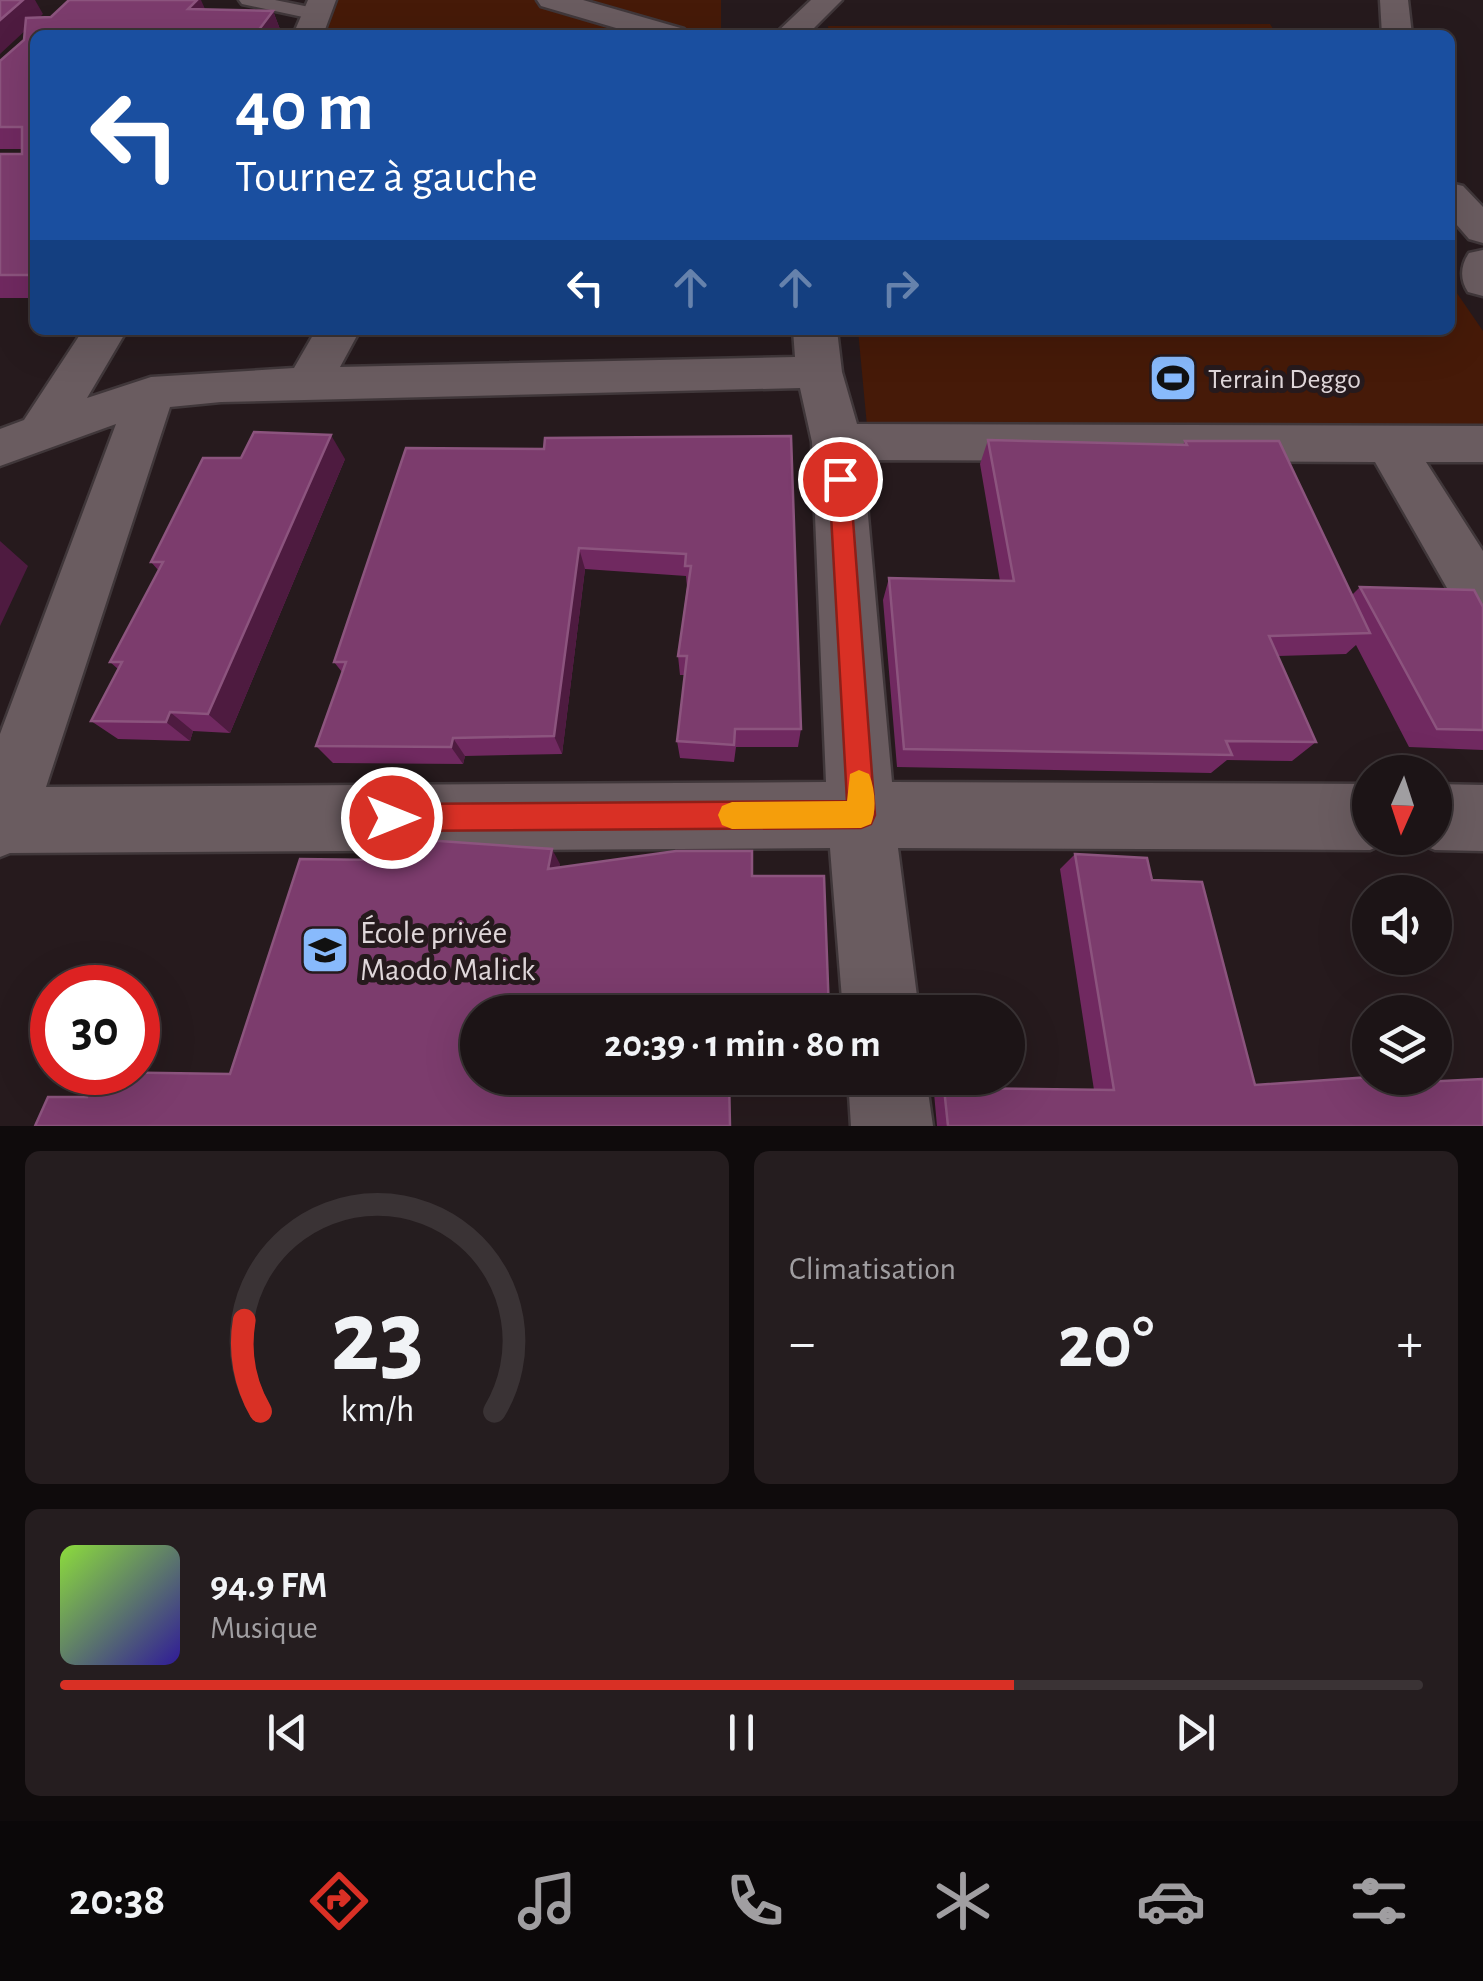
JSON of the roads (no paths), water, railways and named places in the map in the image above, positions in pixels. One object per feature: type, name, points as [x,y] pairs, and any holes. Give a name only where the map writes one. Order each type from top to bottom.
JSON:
[{"type":"street","points":[[551,0],[656,30]]},
{"type":"street","points":[[795,30],[828,0]]},
{"type":"street","points":[[1394,0],[1398,30]]},
{"type":"street","points":[[1455,200],[1483,231]]},
{"type":"street","points":[[1483,262],[1483,282]]},
{"type":"street","points":[[21,440],[101,335]]},
{"type":"street","points":[[308,386],[335,335]]},
{"type":"street","points":[[21,440],[151,393],[817,351],[837,442],[861,815],[879,995]]},
{"type":"street","points":[[151,393],[1,822],[861,815],[1352,817]]},
{"type":"street","points":[[837,442],[1483,444]]},
{"type":"street","points":[[1388,442],[1483,599]]},
{"type":"street","points":[[1452,817],[1483,818]]},
{"type":"street","points":[[889,1095],[892,1126]]},
{"type":"lane","points":[[248,0],[316,16]]},
{"type":"place","name":"Terrain Deggo","points":[[1173,378]]},
{"type":"place","name":"École privée Maodo Malick","points":[[325,950]]}]
